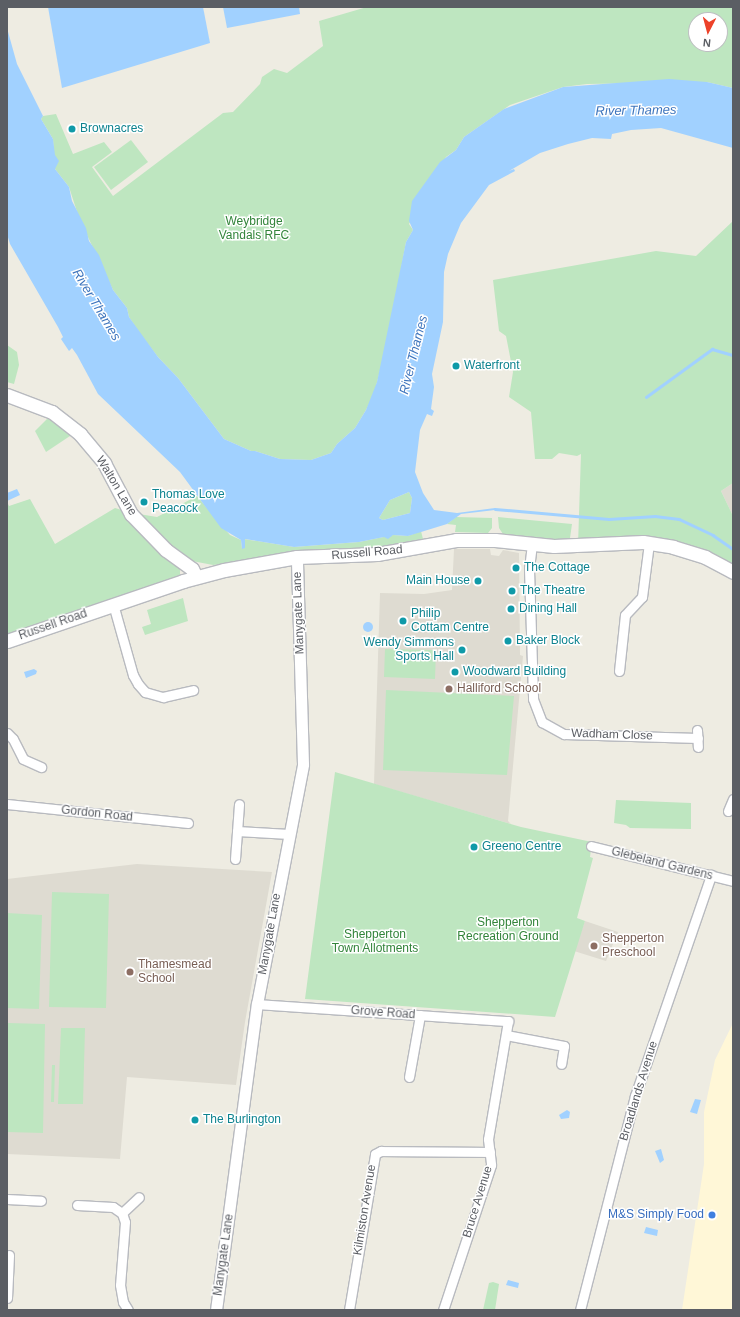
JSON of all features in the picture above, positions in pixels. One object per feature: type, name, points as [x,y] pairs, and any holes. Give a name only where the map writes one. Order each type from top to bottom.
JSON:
[{"type":"main road","name":"Walton Lane","points":[[7,394],[52,412],[80,434],[104,463],[131,514],[166,550],[192,569],[196,577]]},
{"type":"main road","name":"Russell Road","points":[[7,642],[113,604],[196,577],[259,562],[297,557],[377,554],[456,540],[554,546],[649,543],[673,547],[705,558],[733,572]]},
{"type":"street","points":[[619,671],[625,615],[642,597],[649,543]]},
{"type":"street","name":"Wadham Close","points":[[532,544],[529,569],[533,699],[542,722],[564,734],[698,738]]},
{"type":"street","name":"Manygate Lane","points":[[216,1310],[257,1004],[303,764],[297,557]]},
{"type":"street","points":[[113,604],[133,675],[145,692],[163,697],[193,690]]},
{"type":"street","points":[[7,733],[13,739],[23,759],[41,767]]},
{"type":"street","points":[[728,811],[733,799]]},
{"type":"street","name":"Gordon Road","points":[[7,804],[188,823]]},
{"type":"street","points":[[235,859],[239,804]]},
{"type":"street","points":[[237,831],[289,834]]},
{"type":"street","name":"Glebeland Gardens","points":[[591,846],[733,881]]},
{"type":"street","name":"Broadlands Avenue","points":[[580,1310],[635,1096],[711,875]]},
{"type":"street","name":"Grove Road","points":[[257,1004],[508,1021]]},
{"type":"street","points":[[409,1077],[420,1015]]},
{"type":"street","name":"Bruce Avenue","points":[[442,1310],[491,1165],[488,1139],[508,1021]]},
{"type":"street","points":[[506,1035],[564,1046],[561,1064]]},
{"type":"street","name":"Kilmiston Avenue","points":[[349,1310],[375,1154],[381,1151],[490,1152]]},
{"type":"street","points":[[122,1213],[139,1197]]},
{"type":"street","points":[[7,1199],[40,1202]]},
{"type":"street","points":[[77,1205],[113,1208],[122,1213],[125,1222],[120,1285],[123,1302],[128,1310]]},
{"type":"street","points":[[7,1298],[9,1255]]},
{"type":"shaded area","points":[[733,483],[733,516],[721,491]]},
{"type":"shaded area","name":"Halliford School","points":[[454,549],[490,549],[491,555],[499,556],[503,550],[519,553],[520,655],[523,656],[508,821],[511,824],[374,784],[380,593],[424,594],[452,590]]},
{"type":"shaded area","name":"Thamesmead School","points":[[137,864],[272,872],[245,1022],[236,1085],[127,1077],[120,1159],[7,1154],[7,879]]},
{"type":"shaded area","name":"Shepperton Preschool","points":[[585,921],[618,932],[606,961],[574,951]]},
{"type":"shaded area","points":[[733,1023],[733,1310],[682,1310],[704,1164],[704,1112],[715,1060]]},
{"type":"green space","name":"Weybridge Vandals RFC","points":[[367,7],[733,7],[733,88],[707,82],[587,84],[563,87],[510,105],[464,137],[456,150],[446,157],[409,224],[413,230],[406,242],[388,339],[374,394],[366,410],[355,428],[337,444],[331,453],[311,460],[280,459],[251,451],[224,439],[178,378],[158,357],[141,335],[129,317],[127,308],[113,290],[79,218],[69,187],[55,169],[53,139],[41,119],[43,116],[56,114],[73,154],[104,142],[112,152],[92,167],[113,196],[223,113],[233,112],[260,84],[262,77],[274,69],[287,73],[323,46],[319,21]]},
{"type":"green space","points":[[131,140],[148,162],[111,190],[94,167]]},
{"type":"green space","points":[[733,221],[733,483],[721,491],[733,516],[733,572],[673,547],[578,545],[581,454],[577,456],[559,453],[552,459],[535,459],[531,412],[509,397],[513,372],[506,336],[499,331],[493,280],[656,251],[696,256]]},
{"type":"green space","points":[[7,345],[17,352],[19,365],[14,384],[7,382]]},
{"type":"green space","points":[[48,418],[73,434],[46,452],[35,431]]},
{"type":"green space","points":[[409,492],[412,498],[410,513],[383,520],[379,518],[390,500]]},
{"type":"green space","points":[[197,496],[230,535],[241,540],[242,549],[244,539],[294,547],[359,542],[393,535],[408,536],[421,531],[423,539],[360,550],[213,565],[192,561],[170,548],[139,514],[157,517]]},
{"type":"green space","points":[[30,499],[55,544],[115,508],[125,511],[180,566],[180,577],[7,637],[7,502],[9,506]]},
{"type":"green space","points":[[456,517],[492,518],[492,528],[488,533],[455,532],[456,525],[447,524]]},
{"type":"green space","points":[[498,517],[572,524],[570,538],[564,540],[503,534],[499,528]]},
{"type":"green space","points":[[183,598],[188,621],[145,635],[142,627],[151,624],[147,610]]},
{"type":"green space","points":[[385,649],[436,650],[435,679],[384,677]]},
{"type":"green space","points":[[386,690],[514,696],[507,775],[383,770]]},
{"type":"green space","points":[[335,772],[521,827],[592,842],[590,857],[593,858],[577,918],[585,921],[555,1017],[305,999]]},
{"type":"green space","points":[[616,800],[691,803],[691,829],[630,828],[626,825],[614,823]]},
{"type":"green space","points":[[52,892],[109,894],[106,1008],[49,1007]]},
{"type":"green space","points":[[7,913],[42,915],[39,1009],[7,1008]]},
{"type":"green space","points":[[7,1023],[45,1024],[43,1133],[7,1132]]},
{"type":"green space","points":[[61,1028],[85,1028],[83,1104],[58,1104]]},
{"type":"green space","points":[[52,1065],[55,1065],[54,1102],[51,1102]]},
{"type":"green space","points":[[493,1282],[499,1284],[495,1310],[483,1310],[489,1283]]},
{"type":"water","points":[[48,7],[203,7],[210,43],[62,88]]},
{"type":"water","points":[[223,7],[299,7],[300,14],[227,28]]},
{"type":"water","name":"River Thames","points":[[7,28],[17,64],[43,116],[41,119],[53,139],[55,155],[59,161],[55,169],[69,187],[72,201],[86,228],[89,241],[99,255],[113,290],[127,308],[129,317],[158,357],[178,378],[224,439],[251,451],[280,459],[311,460],[331,453],[337,444],[355,428],[366,410],[377,382],[406,242],[413,230],[409,221],[412,201],[440,162],[456,150],[464,137],[504,109],[563,87],[669,79],[707,82],[733,88],[733,148],[661,128],[631,130],[612,134],[611,139],[592,138],[568,144],[540,153],[509,171],[514,169],[515,171],[489,185],[461,223],[448,254],[444,272],[443,322],[432,374],[434,387],[431,409],[434,411],[432,416],[427,414],[420,430],[415,472],[423,493],[434,510],[457,513],[495,508],[495,510],[461,514],[447,524],[408,536],[393,535],[388,539],[384,537],[359,542],[294,547],[245,539],[245,548],[242,549],[241,540],[221,528],[180,472],[98,394],[77,355],[72,348],[69,351],[61,339],[63,337],[58,327],[10,244],[7,234]],"holes":[[[409,492],[412,498],[410,513],[383,520],[379,518],[390,500]]]},
{"type":"water","points":[[17,489],[20,495],[7,501],[7,493]]},
{"type":"water","points":[[368,622],[373,627],[368,632],[363,627]]},
{"type":"water","points":[[34,669],[37,671],[36,674],[26,678],[24,672]]},
{"type":"water","points":[[695,1099],[701,1100],[697,1114],[690,1112]]},
{"type":"water","points":[[567,1110],[570,1112],[569,1118],[561,1119],[559,1115]]},
{"type":"water","points":[[661,1149],[664,1160],[660,1163],[655,1151]]},
{"type":"water","points":[[646,1227],[658,1230],[657,1236],[644,1233]]},
{"type":"water","points":[[508,1280],[519,1283],[518,1288],[506,1285]]},
{"type":"waterway","points":[[646,397],[712,349],[733,355]]},
{"type":"waterway","points":[[495,509],[609,519],[655,516],[679,519],[713,535],[733,549]]},
{"type":"place","name":"Brownacres","points":[[72,129]]},
{"type":"place","name":"Waterfront","points":[[456,366]]},
{"type":"place","name":"Thomas Love Peacock","points":[[144,502]]},
{"type":"place","name":"The Cottage","points":[[516,568]]},
{"type":"place","name":"Main House","points":[[478,581]]},
{"type":"place","name":"The Theatre","points":[[512,591]]},
{"type":"place","name":"Dining Hall","points":[[511,609]]},
{"type":"place","name":"Philip Cottam Centre","points":[[403,621]]},
{"type":"place","name":"Baker Block","points":[[508,641]]},
{"type":"place","name":"Wendy Simmons Sports Hall","points":[[462,650]]},
{"type":"place","name":"Woodward Building","points":[[455,672]]},
{"type":"place","name":"Halliford School","points":[[449,689]]},
{"type":"place","name":"Greeno Centre","points":[[474,847]]},
{"type":"place","name":"Shepperton Preschool","points":[[594,946]]},
{"type":"place","name":"Thamesmead School","points":[[130,972]]},
{"type":"place","name":"The Burlington","points":[[195,1120]]},
{"type":"place","name":"M&S Simply Food","points":[[712,1215]]},
{"type":"park label","name":"Shepperton Recreation Ground","points":[[508,930]]},
{"type":"park label","name":"Shepperton Town Allotments","points":[[375,942]]}]
